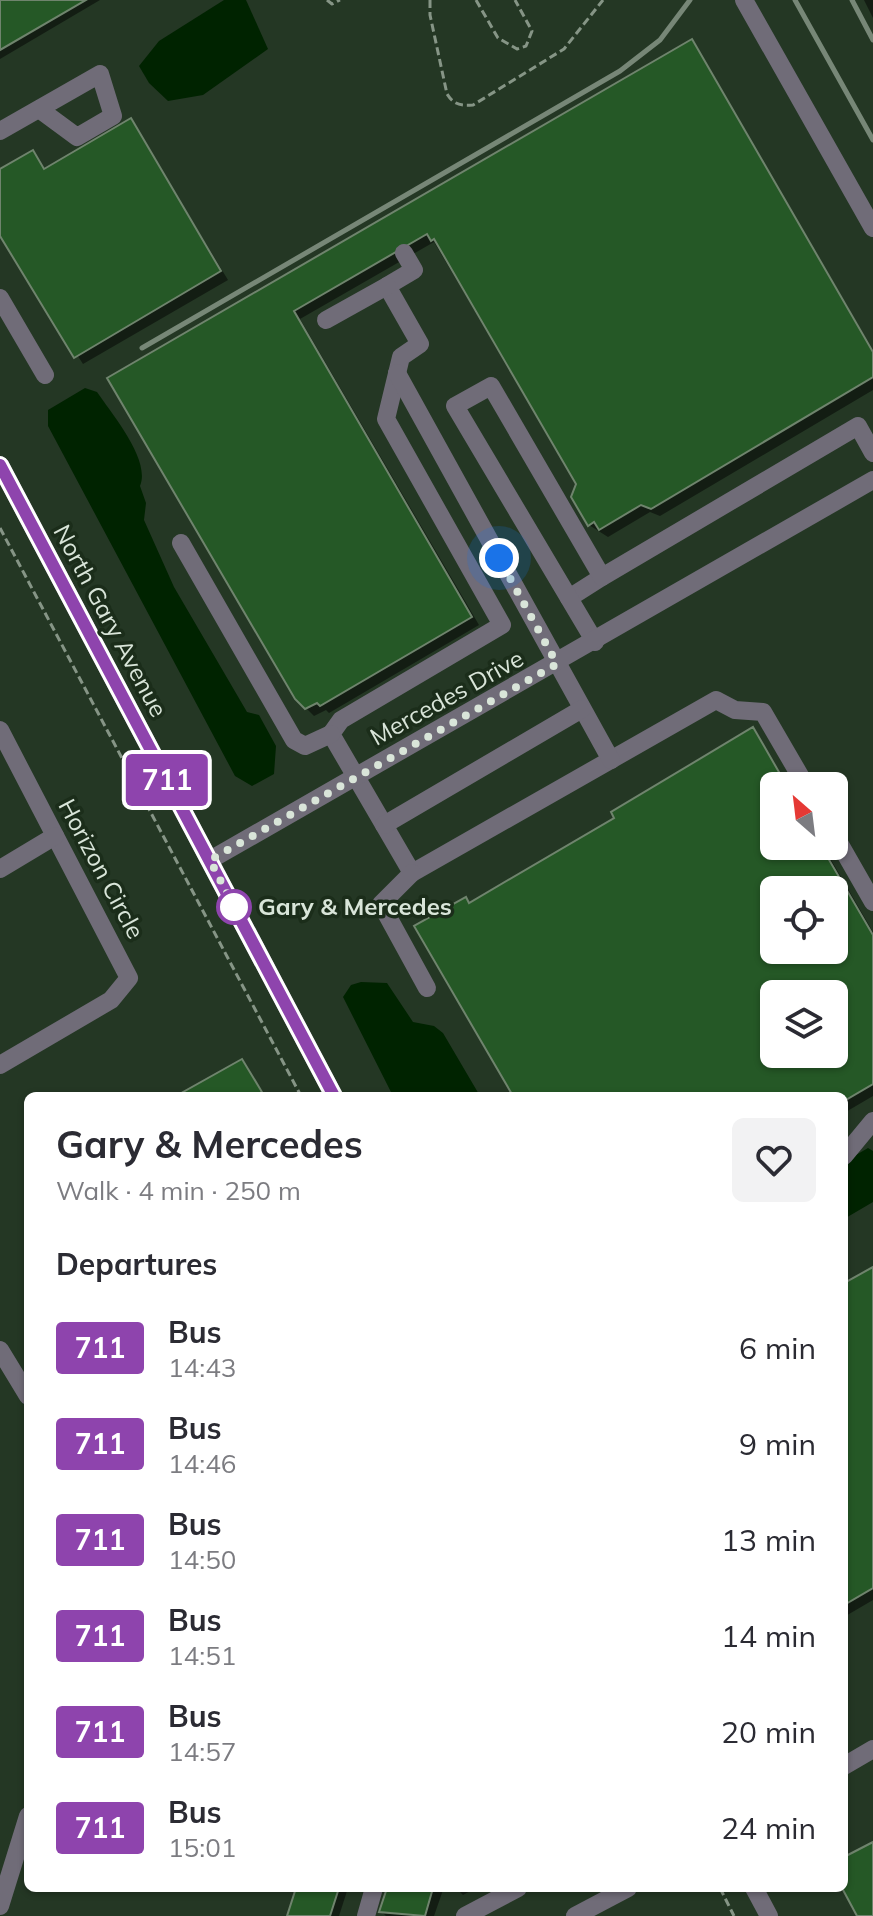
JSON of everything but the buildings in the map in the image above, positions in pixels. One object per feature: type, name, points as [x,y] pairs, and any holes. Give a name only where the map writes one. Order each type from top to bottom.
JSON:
[{"type":"street","points":[[744,0],[873,228]]},
{"type":"street","points":[[0,131],[39,109]]},
{"type":"street","points":[[326,320],[414,270],[404,253]]},
{"type":"street","points":[[181,543],[294,740],[305,746],[331,734],[341,720],[502,625],[386,419],[401,357],[420,344],[387,286]]},
{"type":"street","points":[[0,298],[45,375]]},
{"type":"street","points":[[397,373],[611,760]]},
{"type":"street","points":[[595,642],[455,406],[491,386],[602,577]]},
{"type":"street","points":[[569,598],[858,426],[873,453]]},
{"type":"street","name":"North Gary Avenue","points":[[0,465],[332,1092]]},
{"type":"street","name":"Mercedes Drive","points":[[210,860],[557,664],[873,480]]},
{"type":"street","points":[[427,988],[381,904],[412,873],[716,700],[735,710],[763,712],[798,772]]},
{"type":"street","points":[[384,825],[582,709]]},
{"type":"street","name":"Horizon Circle","points":[[0,730],[129,978],[111,1000],[0,1065]]},
{"type":"street","points":[[331,734],[412,873]]},
{"type":"street","points":[[0,869],[55,836]]},
{"type":"street","points":[[848,858],[873,902]]},
{"type":"street","points":[[848,1151],[873,1121]]},
{"type":"street","points":[[0,1350],[24,1389]]},
{"type":"street","points":[[848,1764],[873,1749]]},
{"type":"street","points":[[0,1906],[24,1829]]},
{"type":"street","points":[[366,1916],[373,1892]]},
{"type":"street","points":[[465,1916],[510,1892]]},
{"type":"street","points":[[575,1916],[609,1908],[623,1892]]},
{"type":"street","points":[[756,1892],[769,1916]]},
{"type":"path","points":[[327,0],[332,4],[340,0]]},
{"type":"path","points":[[430,0],[430,15],[447,94],[452,102],[461,106],[473,105],[564,49],[603,0]]},
{"type":"path","points":[[476,0],[498,38],[517,49],[526,46],[532,31],[515,0]]},
{"type":"path","points":[[0,528],[299,1092]]},
{"type":"path","points":[[722,1892],[734,1916]]},
{"type":"shaded area","points":[[224,0],[246,0],[268,49],[203,95],[168,101],[149,83],[139,66],[159,41]]},
{"type":"shaded area","points":[[85,388],[97,392],[135,451],[140,463],[140,486],[146,503],[144,520],[174,587],[247,712],[259,715],[276,746],[274,774],[252,786],[235,776],[48,426],[48,410]]},
{"type":"shaded area","points":[[361,982],[387,983],[413,1022],[434,1026],[443,1033],[478,1092],[391,1092],[343,997],[351,985]]},
{"type":"shaded area","points":[[868,1148],[873,1151],[873,1202],[848,1217],[848,1160]]},
{"type":"railway","points":[[142,348],[620,71],[660,40],[690,0]]},
{"type":"railway","points":[[795,0],[873,140]]},
{"type":"railway","points":[[852,0],[873,40]]},
{"type":"bus line","name":"711","points":[[0,465],[332,1092]]},
{"type":"place","name":"Gary & Mercedes","points":[[234,907]]},
{"type":"route","points":[[234,907],[237,913],[210,860],[557,664],[499,558]]}]
